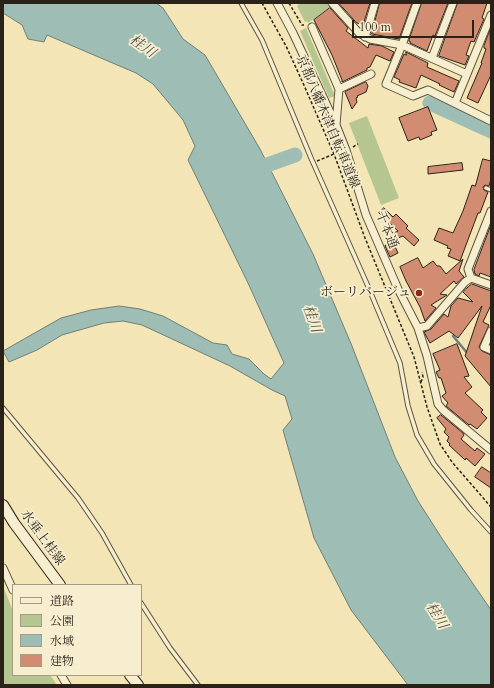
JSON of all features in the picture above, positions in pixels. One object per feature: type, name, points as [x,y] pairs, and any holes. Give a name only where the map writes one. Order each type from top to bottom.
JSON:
[{"type":"main road","name":"水垂上桂線","points":[[3,505],[14,523],[59,584]]},
{"type":"main road","points":[[131,676],[138,685]]},
{"type":"street","name":"千本通","points":[[277,3],[293,33],[336,125],[346,150],[366,215],[398,289],[418,328],[427,356],[438,404],[443,410],[491,450]]},
{"type":"street","points":[[365,37],[375,3]]},
{"type":"street","points":[[417,3],[386,84],[413,96],[428,90],[491,121]]},
{"type":"street","points":[[432,58],[453,3]]},
{"type":"street","points":[[333,4],[359,33],[365,37],[402,45],[468,74]]},
{"type":"street","points":[[455,103],[491,16]]},
{"type":"street","points":[[312,27],[339,89],[336,125]]},
{"type":"street","points":[[339,89],[371,74]]},
{"type":"street","points":[[471,278],[468,269],[491,211]]},
{"type":"street","points":[[418,328],[427,326],[465,282],[471,278]]},
{"type":"street","points":[[471,278],[491,285]]},
{"type":"street","points":[[491,331],[484,347],[491,350]]},
{"type":"street","points":[[3,568],[12,588]]},
{"type":"street","points":[[61,676],[67,685]]},
{"type":"lane","points":[[241,3],[262,40],[400,363],[408,406],[417,435],[434,464],[491,532]]},
{"type":"lane","points":[[486,188],[491,190]]},
{"type":"lane","points":[[3,408],[78,498],[102,533],[130,584]]},
{"type":"lane","points":[[142,605],[170,648],[198,685]]},
{"type":"path","name":"京都八幡木津自転車道線","points":[[262,3],[286,46],[334,154],[365,238],[414,357],[427,408],[440,444],[452,462],[491,507]]},
{"type":"path","points":[[289,3],[302,25],[312,27]]},
{"type":"path","points":[[314,162],[334,154]]},
{"type":"green space","points":[[300,3],[327,3],[330,7],[308,23],[307,21],[305,22],[297,6]]},
{"type":"green space","points":[[306,28],[335,96],[329,98],[300,31]]},
{"type":"green space","points":[[367,116],[399,198],[381,205],[349,123]]},
{"type":"green space","points":[[3,586],[12,608],[12,676],[51,676],[57,685],[3,685]]},
{"type":"water","name":"桂川","points":[[3,3],[156,3],[163,8],[183,39],[205,55],[260,149],[313,254],[352,346],[395,457],[418,501],[491,610],[491,685],[408,685],[351,610],[314,538],[283,430],[292,419],[285,396],[230,366],[142,325],[123,321],[104,323],[62,335],[37,350],[9,362],[3,351],[61,318],[91,310],[119,306],[140,309],[163,316],[213,343],[227,345],[232,354],[249,359],[271,379],[284,363],[248,283],[188,160],[195,146],[183,120],[153,84],[136,73],[47,35],[44,42],[28,39],[22,25],[3,13]]},
{"type":"building","points":[[339,3],[370,3],[363,25],[357,23]]},
{"type":"building","points":[[380,3],[412,3],[399,39],[372,34]]},
{"type":"building","points":[[422,3],[448,3],[435,36],[433,35],[427,51],[410,43],[409,41]]},
{"type":"building","points":[[458,3],[487,3],[482,18],[484,19],[474,42],[471,41],[466,55],[469,56],[465,65],[439,56]]},
{"type":"building","points":[[330,8],[348,28],[346,31],[368,48],[369,44],[382,46],[394,52],[390,61],[376,55],[367,70],[342,82],[332,55],[314,20]]},
{"type":"building","points":[[490,30],[491,75],[478,103],[467,98],[482,63],[486,49],[484,46]]},
{"type":"building","points":[[406,52],[428,63],[427,67],[459,81],[454,92],[421,75],[416,88],[399,82],[400,80],[394,77],[404,54],[406,55]]},
{"type":"building","points":[[366,82],[368,86],[366,92],[357,96],[357,102],[352,109],[345,92]]},
{"type":"building","points":[[428,107],[437,130],[431,132],[432,135],[420,140],[419,137],[408,141],[399,118]]},
{"type":"building","points":[[483,159],[491,161],[491,179],[489,186],[485,185],[483,187],[484,190],[488,192],[480,213],[478,213],[460,261],[448,256],[451,249],[447,248],[448,246],[434,240],[439,228],[453,233],[463,211],[472,185],[475,186]]},
{"type":"building","points":[[462,163],[463,170],[428,174],[428,167]]},
{"type":"building","points":[[384,208],[393,217],[396,214],[408,226],[406,228],[419,240],[414,246],[403,236],[388,242],[386,237],[398,231],[379,213]]},
{"type":"building","points":[[491,225],[491,277],[480,273],[479,276],[475,274],[474,270]]},
{"type":"building","points":[[393,242],[398,253],[390,257],[385,246]]},
{"type":"building","points":[[418,258],[423,268],[433,261],[437,266],[440,266],[446,274],[463,259],[459,271],[464,277],[456,284],[454,281],[440,294],[447,295],[431,305],[436,308],[425,321],[420,307],[400,267]]},
{"type":"building","points":[[472,284],[491,291],[491,305],[483,322],[489,325],[479,347],[482,351],[491,355],[491,387],[465,356],[482,306],[458,338],[449,331],[430,343],[424,332],[431,329],[444,314],[448,317],[451,306],[458,298],[473,302],[463,292]]},
{"type":"building","points":[[457,344],[469,376],[464,377],[472,387],[465,393],[483,410],[481,412],[487,418],[477,429],[470,424],[469,425],[446,406],[448,403],[442,396],[446,393],[441,378],[439,378],[436,372],[440,370],[433,354]]},
{"type":"building","points":[[441,415],[463,433],[464,435],[461,439],[475,451],[477,448],[485,454],[475,466],[466,458],[465,460],[449,445],[450,444],[447,441],[449,437],[444,432],[446,429],[437,418]]},
{"type":"building","points":[[482,467],[491,473],[491,488],[475,477]]},
{"type":"waterway","points":[[430,103],[491,131]]},
{"type":"waterway","points":[[257,182],[267,165],[295,155]]},
{"type":"waterway","points":[[453,336],[468,354]]},
{"type":"place","name":"ボーリバージュ","points":[[419,293]]}]
